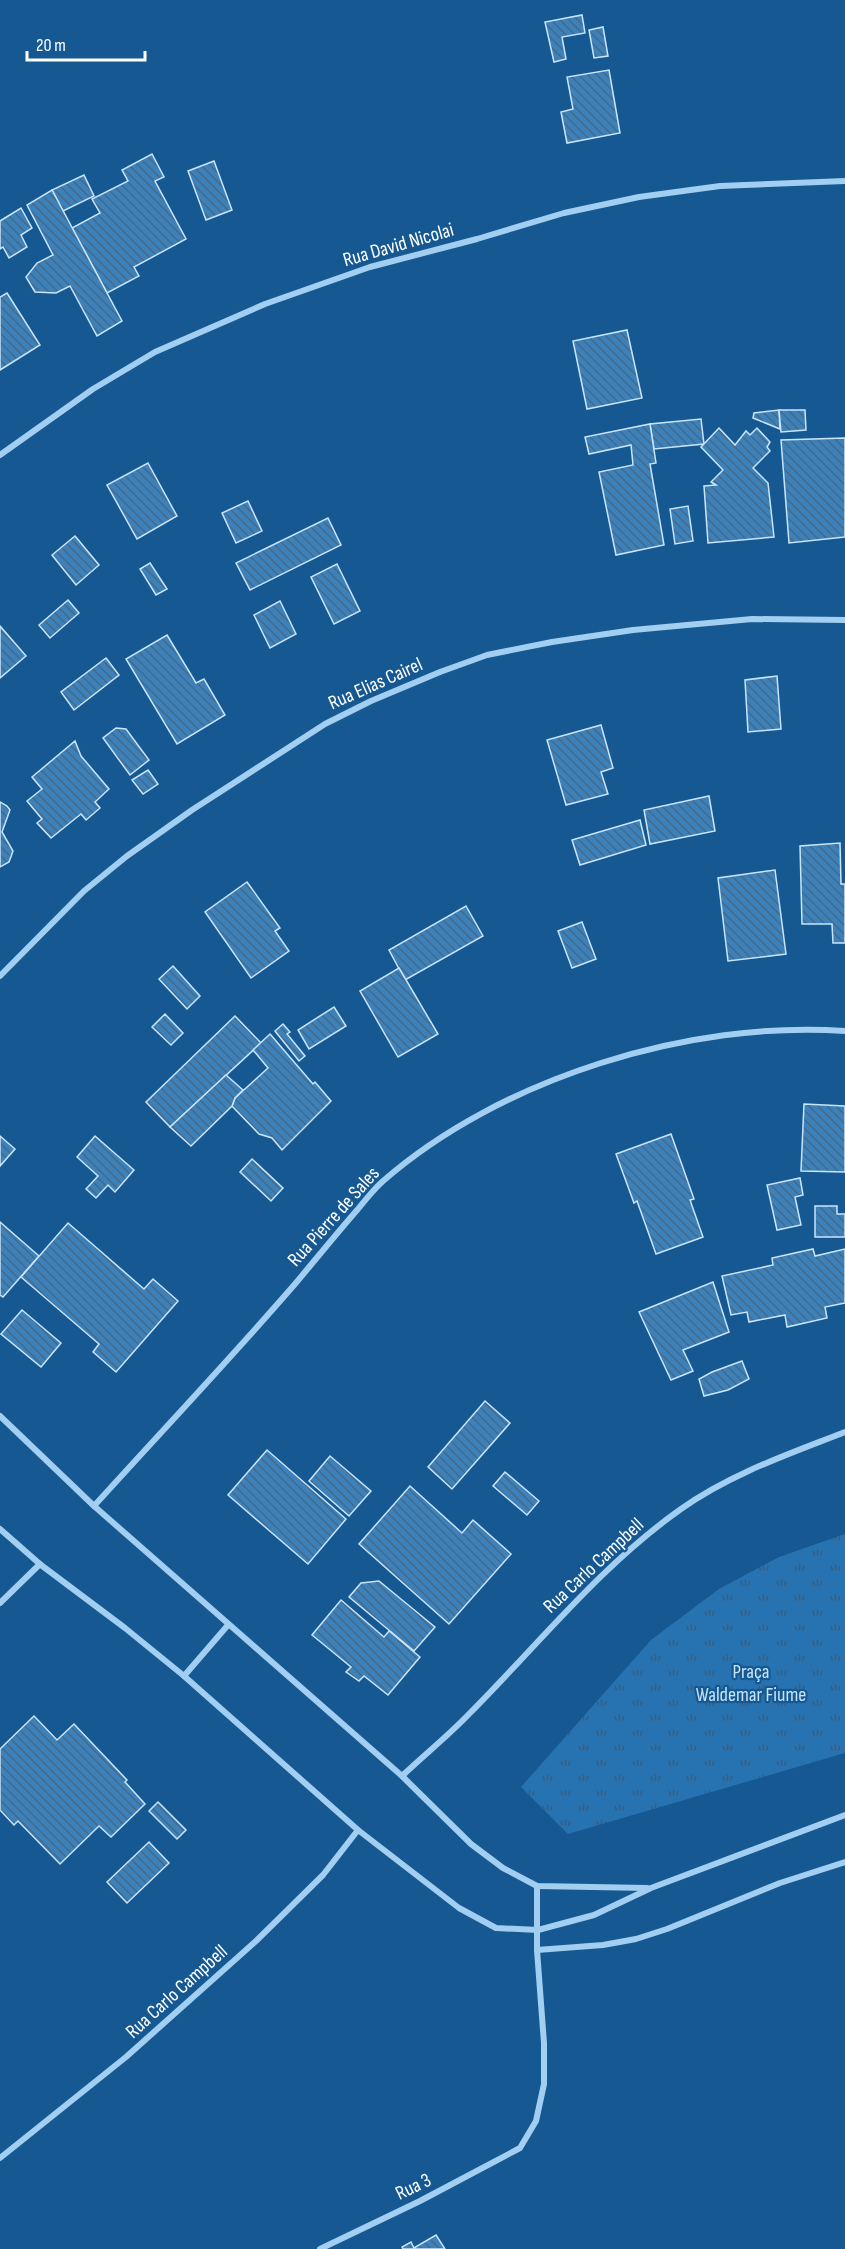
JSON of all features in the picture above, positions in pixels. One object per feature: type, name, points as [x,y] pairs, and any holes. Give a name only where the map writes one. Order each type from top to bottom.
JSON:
[{"type":"street","name":"Rua David Nicolai","points":[[0,455],[93,389],[155,351],[265,304],[370,267],[564,213],[639,197],[720,186],[845,181]]},
{"type":"street","name":"Rua Elias Cairel","points":[[0,976],[84,891],[127,856],[192,810],[325,724],[371,701],[487,655],[633,630],[752,619],[845,620]]},
{"type":"street","name":"Rua Pierre de Sales","points":[[94,1506],[294,1284],[381,1182],[456,1128],[550,1083],[615,1058],[657,1047],[707,1037],[786,1030],[845,1031]]},
{"type":"street","points":[[0,1416],[94,1506],[402,1776],[471,1844],[503,1868],[537,1886],[651,1888]]},
{"type":"street","name":"Rua Carlo Campbell","points":[[402,1776],[468,1715],[566,1612],[634,1545],[682,1508],[732,1479],[806,1446],[845,1432]]},
{"type":"street","points":[[0,1529],[40,1564],[183,1676],[358,1830],[459,1908],[496,1928],[538,1930],[594,1915],[651,1888],[845,1815]]},
{"type":"street","points":[[0,1603],[40,1564]]},
{"type":"street","points":[[183,1676],[228,1625]]},
{"type":"street","name":"Rua Carlo Campbell","points":[[0,2158],[126,2057],[256,1941],[323,1875],[358,1830]]},
{"type":"street","points":[[537,1886],[537,1950],[636,1940],[780,1883],[845,1862]]},
{"type":"street","name":"Rua 3","points":[[320,2249],[420,2201],[520,2148],[536,2121],[544,2084],[544,2043],[537,1950]]},
{"type":"green space","name":"Praça Waldemar Fiume","points":[[845,1534],[845,1753],[568,1834],[521,1787],[651,1640],[719,1589],[779,1557]]},
{"type":"building","points":[[582,15],[585,33],[562,37],[566,59],[554,62],[545,22]]},
{"type":"building","points":[[603,27],[608,56],[594,58],[589,30]]},
{"type":"building","points":[[609,70],[620,133],[567,143],[561,112],[573,109],[567,77]]},
{"type":"building","points":[[152,154],[164,177],[155,181],[186,239],[134,267],[139,276],[107,293],[72,228],[100,213],[92,199],[128,181],[122,170]]},
{"type":"building","points":[[214,161],[232,210],[206,220],[188,171]]},
{"type":"building","points":[[84,175],[94,196],[63,211],[52,190]]},
{"type":"building","points":[[52,190],[122,321],[97,336],[70,286],[56,293],[35,292],[26,277],[37,263],[53,255],[27,205]]},
{"type":"building","points":[[21,208],[32,228],[21,235],[27,247],[9,258],[3,247],[0,249],[0,221]]},
{"type":"building","points":[[7,293],[40,345],[0,370],[0,297]]},
{"type":"building","points":[[627,330],[642,398],[587,409],[573,341]]},
{"type":"building","points":[[779,410],[780,429],[753,418],[754,413]]},
{"type":"building","points":[[779,410],[805,410],[806,430],[781,432]]},
{"type":"building","points":[[701,419],[704,444],[654,449],[650,424]]},
{"type":"building","points":[[650,424],[656,463],[650,464],[664,545],[616,555],[599,472],[633,465],[631,445],[589,454],[585,437]]},
{"type":"building","points":[[719,428],[735,445],[746,431],[750,435],[757,428],[770,442],[767,447],[770,451],[753,468],[768,483],[774,537],[708,543],[704,486],[716,485],[711,482],[723,470],[701,447]]},
{"type":"building","points":[[845,438],[845,537],[789,543],[781,440]]},
{"type":"building","points":[[148,463],[177,516],[137,539],[107,485]]},
{"type":"building","points":[[248,501],[262,531],[236,543],[222,513]]},
{"type":"building","points":[[688,506],[693,541],[675,544],[670,509]]},
{"type":"building","points":[[328,518],[341,545],[250,590],[236,563]]},
{"type":"building","points":[[75,536],[99,565],[76,585],[52,555]]},
{"type":"building","points":[[150,563],[167,589],[156,595],[140,569]]},
{"type":"building","points":[[337,564],[360,611],[334,624],[311,577]]},
{"type":"building","points":[[68,600],[79,613],[50,638],[39,625]]},
{"type":"building","points":[[280,601],[296,634],[270,648],[254,615]]},
{"type":"building","points":[[0,626],[26,656],[0,678]]},
{"type":"building","points":[[167,635],[196,683],[204,679],[225,715],[177,744],[126,659]]},
{"type":"building","points":[[106,658],[119,675],[74,710],[61,692]]},
{"type":"building","points":[[777,676],[781,729],[748,732],[745,680]]},
{"type":"building","points":[[601,725],[613,768],[601,772],[608,794],[566,805],[547,740]]},
{"type":"building","points":[[116,728],[126,729],[149,760],[130,775],[103,738]]},
{"type":"building","points":[[75,741],[81,756],[109,789],[95,802],[100,808],[86,820],[81,814],[51,838],[37,823],[42,819],[27,801],[42,789],[32,777]]},
{"type":"building","points":[[148,770],[158,784],[143,794],[132,780]]},
{"type":"building","points":[[709,796],[715,831],[650,844],[644,810]]},
{"type":"building","points":[[0,802],[10,810],[2,832],[13,851],[9,862],[0,867]]},
{"type":"building","points":[[640,820],[646,845],[580,865],[572,840]]},
{"type":"building","points":[[840,843],[841,884],[845,884],[845,943],[833,943],[832,924],[802,924],[800,846]]},
{"type":"building","points":[[775,870],[786,954],[728,961],[718,878]]},
{"type":"building","points":[[247,882],[280,928],[275,931],[289,951],[251,978],[205,912]]},
{"type":"building","points":[[466,906],[483,936],[405,980],[389,950]]},
{"type":"building","points":[[582,922],[596,959],[572,968],[558,931]]},
{"type":"building","points":[[173,966],[200,996],[187,1009],[159,979]]},
{"type":"building","points":[[399,968],[438,1034],[398,1057],[360,991]]},
{"type":"building","points":[[334,1007],[346,1026],[309,1049],[298,1030]]},
{"type":"building","points":[[165,1014],[183,1033],[171,1045],[152,1027]]},
{"type":"building","points":[[235,1016],[261,1043],[170,1127],[146,1102]]},
{"type":"building","points":[[283,1024],[290,1032],[287,1034],[305,1056],[299,1061],[275,1031]]},
{"type":"building","points":[[270,1034],[313,1084],[315,1082],[331,1101],[282,1150],[272,1138],[259,1134],[232,1106],[235,1098],[268,1068],[253,1050]]},
{"type":"building","points":[[226,1075],[243,1090],[235,1098],[232,1106],[191,1146],[170,1127]]},
{"type":"building","points":[[804,1104],[845,1106],[845,1172],[801,1171]]},
{"type":"building","points":[[671,1134],[694,1199],[690,1200],[703,1237],[656,1254],[637,1201],[634,1203],[616,1154]]},
{"type":"building","points":[[0,1136],[15,1149],[0,1166]]},
{"type":"building","points":[[95,1136],[134,1170],[115,1192],[108,1185],[96,1198],[86,1189],[98,1176],[77,1157]]},
{"type":"building","points":[[252,1159],[283,1188],[271,1201],[240,1172]]},
{"type":"building","points":[[800,1178],[803,1195],[795,1197],[801,1225],[777,1230],[767,1185]]},
{"type":"building","points":[[815,1206],[837,1206],[837,1214],[845,1214],[845,1237],[815,1237]]},
{"type":"building","points":[[0,1222],[39,1256],[3,1297],[0,1295]]},
{"type":"building","points":[[68,1223],[144,1289],[153,1279],[178,1301],[116,1372],[93,1352],[99,1344],[21,1277]]},
{"type":"building","points":[[813,1249],[815,1256],[845,1249],[845,1303],[825,1307],[827,1318],[787,1327],[785,1315],[749,1322],[747,1312],[731,1315],[722,1276],[773,1265],[772,1258]]},
{"type":"building","points":[[713,1282],[729,1332],[683,1350],[693,1371],[671,1380],[639,1312]]},
{"type":"building","points":[[22,1310],[61,1343],[41,1367],[1,1334]]},
{"type":"building","points":[[742,1361],[749,1379],[728,1390],[704,1396],[699,1379]]},
{"type":"building","points":[[485,1401],[510,1423],[452,1489],[428,1467]]},
{"type":"building","points":[[267,1450],[346,1519],[308,1564],[228,1495]]},
{"type":"building","points":[[330,1456],[371,1491],[349,1516],[309,1481]]},
{"type":"building","points":[[505,1472],[539,1501],[527,1515],[493,1486]]},
{"type":"building","points":[[410,1486],[462,1533],[473,1520],[511,1554],[449,1624],[359,1544]]},
{"type":"building","points":[[379,1581],[435,1627],[414,1651],[349,1597],[361,1583]]},
{"type":"building","points":[[341,1600],[384,1637],[389,1631],[420,1657],[388,1695],[364,1676],[359,1681],[346,1672],[351,1667],[312,1635]]},
{"type":"building","points":[[34,1716],[57,1740],[74,1724],[127,1780],[125,1782],[145,1804],[111,1837],[99,1826],[60,1864],[18,1821],[14,1825],[0,1810],[0,1749]]},
{"type":"building","points":[[158,1802],[186,1830],[177,1839],[149,1811]]},
{"type":"building","points":[[149,1842],[169,1863],[127,1903],[107,1882]]},
{"type":"building","points":[[436,2235],[445,2249],[403,2249],[402,2247],[411,2242],[414,2248]]}]
